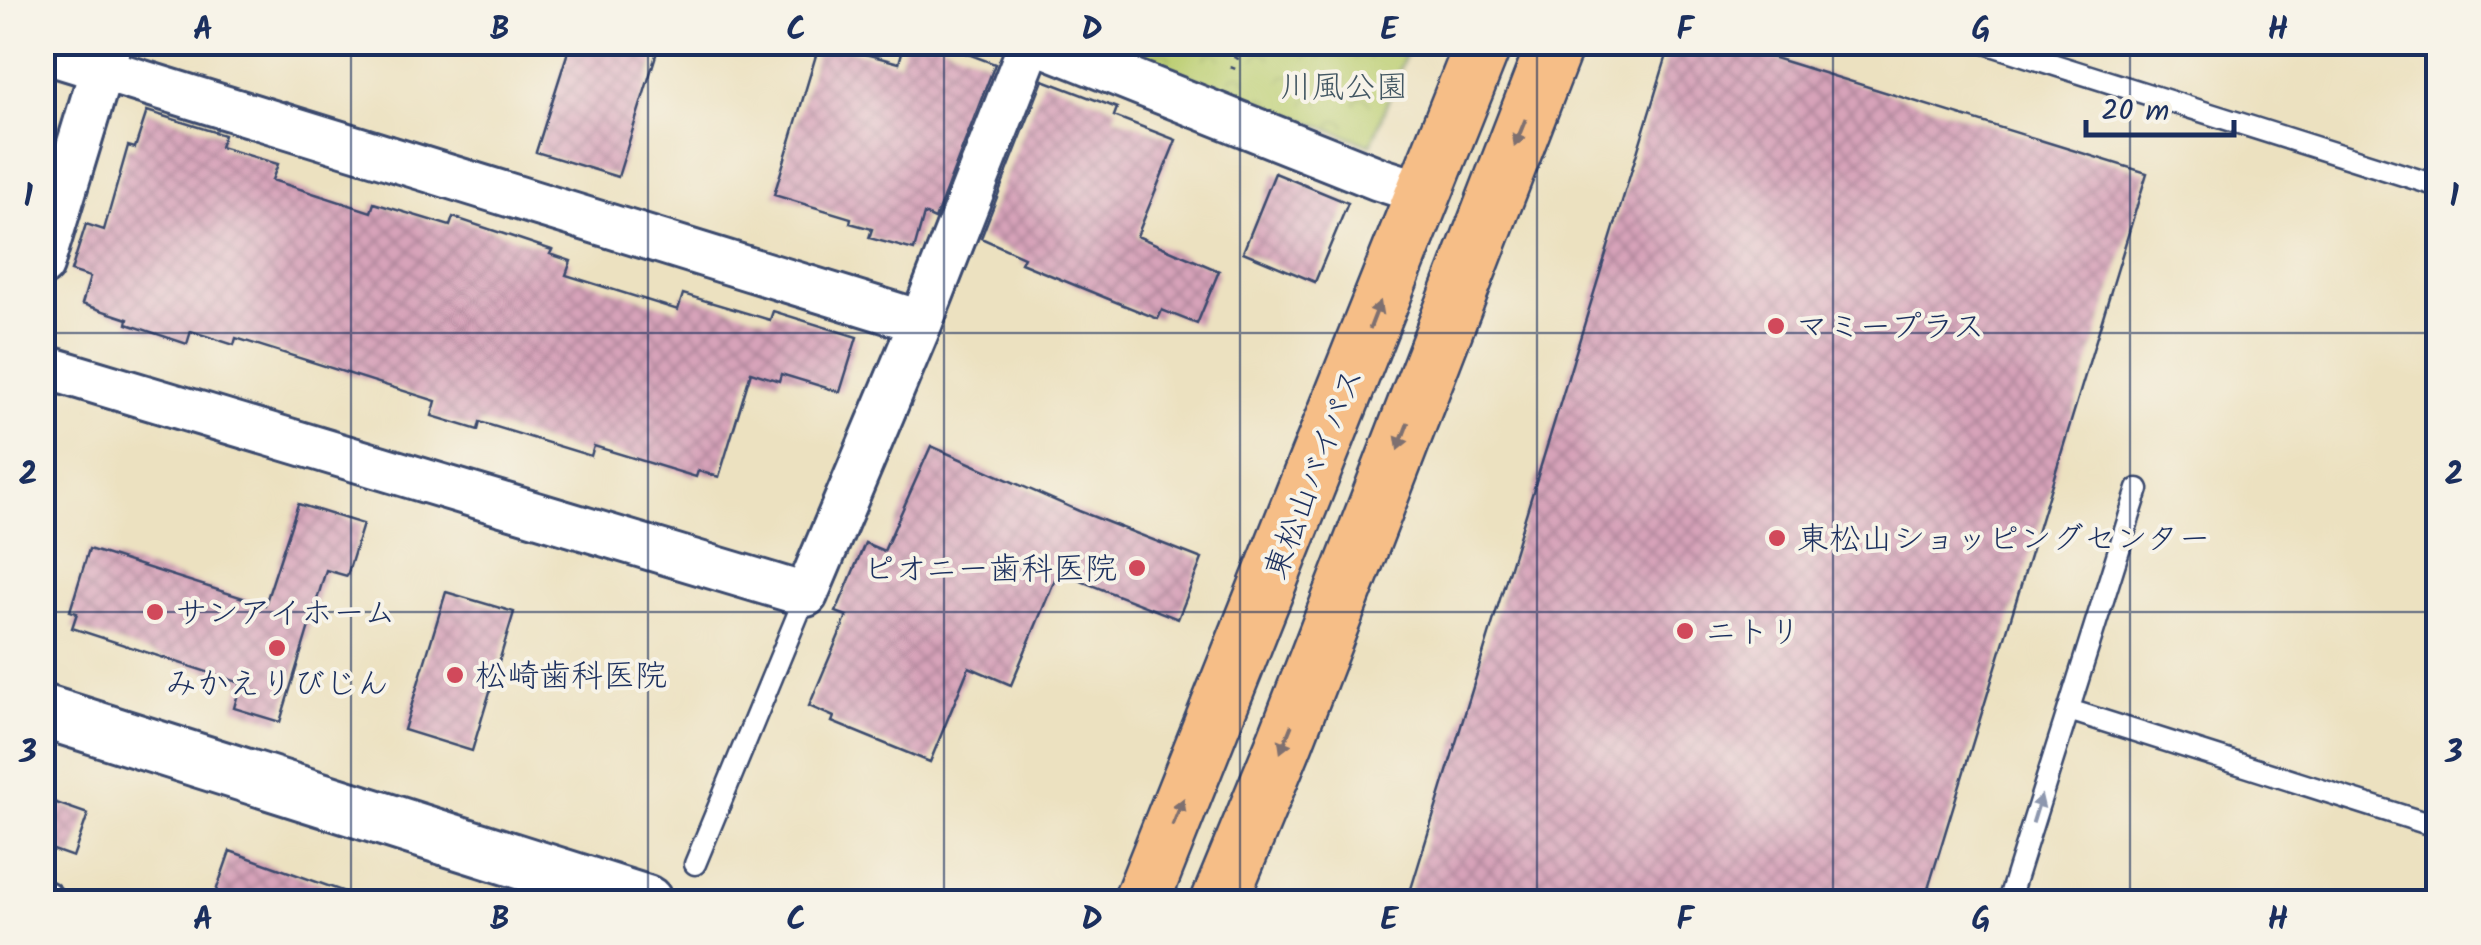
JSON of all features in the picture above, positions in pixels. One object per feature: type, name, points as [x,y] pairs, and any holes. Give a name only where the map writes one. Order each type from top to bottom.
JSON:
[{"type":"highway","name":"東松山バイパス","points":[[1141,902],[1484,42]]},
{"type":"highway","points":[[1219,902],[1556,42]]},
{"type":"street","points":[[42,366],[806,595],[1034,42],[1423,193]]},
{"type":"street","points":[[42,51],[105,56],[921,322]]},
{"type":"street","points":[[42,265],[105,56]]},
{"type":"street","points":[[42,711],[646,902]]},
{"type":"lane","points":[[1982,42],[2438,186]]},
{"type":"lane","points":[[2008,902],[2138,490]]},
{"type":"lane","points":[[695,864],[806,595]]},
{"type":"lane","points":[[2069,710],[2438,827]]},
{"type":"green space","name":"川風公園","points":[[1100,43],[1410,43],[1371,145]]},
{"type":"building","points":[[571,42],[660,42],[618,177],[536,152]]},
{"type":"building","points":[[820,42],[899,63],[905,42],[936,42],[995,64],[935,219],[924,214],[914,250],[869,238],[872,229],[850,223],[851,218],[774,195]]},
{"type":"building","name":"東松山ショッピングセンター","points":[[1671,42],[1723,42],[2147,173],[1924,902],[1407,902]]},
{"type":"building","points":[[1043,80],[1117,108],[1114,116],[1176,140],[1137,236],[1219,271],[1197,324],[1162,310],[1158,319],[1021,263],[1024,257],[981,238]]},
{"type":"building","points":[[147,111],[224,135],[220,147],[278,164],[272,180],[371,212],[374,203],[450,226],[453,217],[552,250],[550,254],[571,261],[566,275],[678,310],[683,294],[770,320],[773,311],[857,337],[840,392],[781,374],[779,381],[751,372],[719,477],[698,471],[696,477],[594,446],[591,456],[480,422],[478,430],[432,416],[436,401],[236,338],[234,345],[191,331],[187,344],[127,324],[128,319],[82,304],[90,277],[71,271],[86,224],[104,230],[128,146],[135,148]]},
{"type":"building","points":[[1275,173],[1348,203],[1315,282],[1243,252]]},
{"type":"building","points":[[931,446],[1079,511],[1202,559],[1178,619],[1058,572],[1011,685],[969,667],[930,762],[832,722],[834,717],[809,706],[847,616],[836,612],[865,543],[884,551]]},
{"type":"building","points":[[298,504],[363,524],[347,576],[326,570],[280,722],[234,708],[241,683],[72,628],[77,613],[70,611],[89,549],[265,605]]},
{"type":"building","name":"松崎歯科医院","points":[[446,592],[514,612],[472,751],[404,730]]},
{"type":"building","points":[[42,798],[88,814],[73,857],[42,846]]},
{"type":"building","points":[[230,851],[359,897],[358,902],[238,902],[215,894]]},
{"type":"place","name":"マミープラス","points":[[1776,326]]},
{"type":"place","name":"東松山ショッピングセンター","points":[[1777,538]]},
{"type":"place","name":"ピオニー歯科医院","points":[[1137,568]]},
{"type":"place","name":"サンアイホーム","points":[[155,612]]},
{"type":"place","name":"ニトリ","points":[[1685,631]]},
{"type":"place","name":"みかえりびじん","points":[[277,648]]},
{"type":"place","name":"松崎歯科医院","points":[[455,675]]}]
